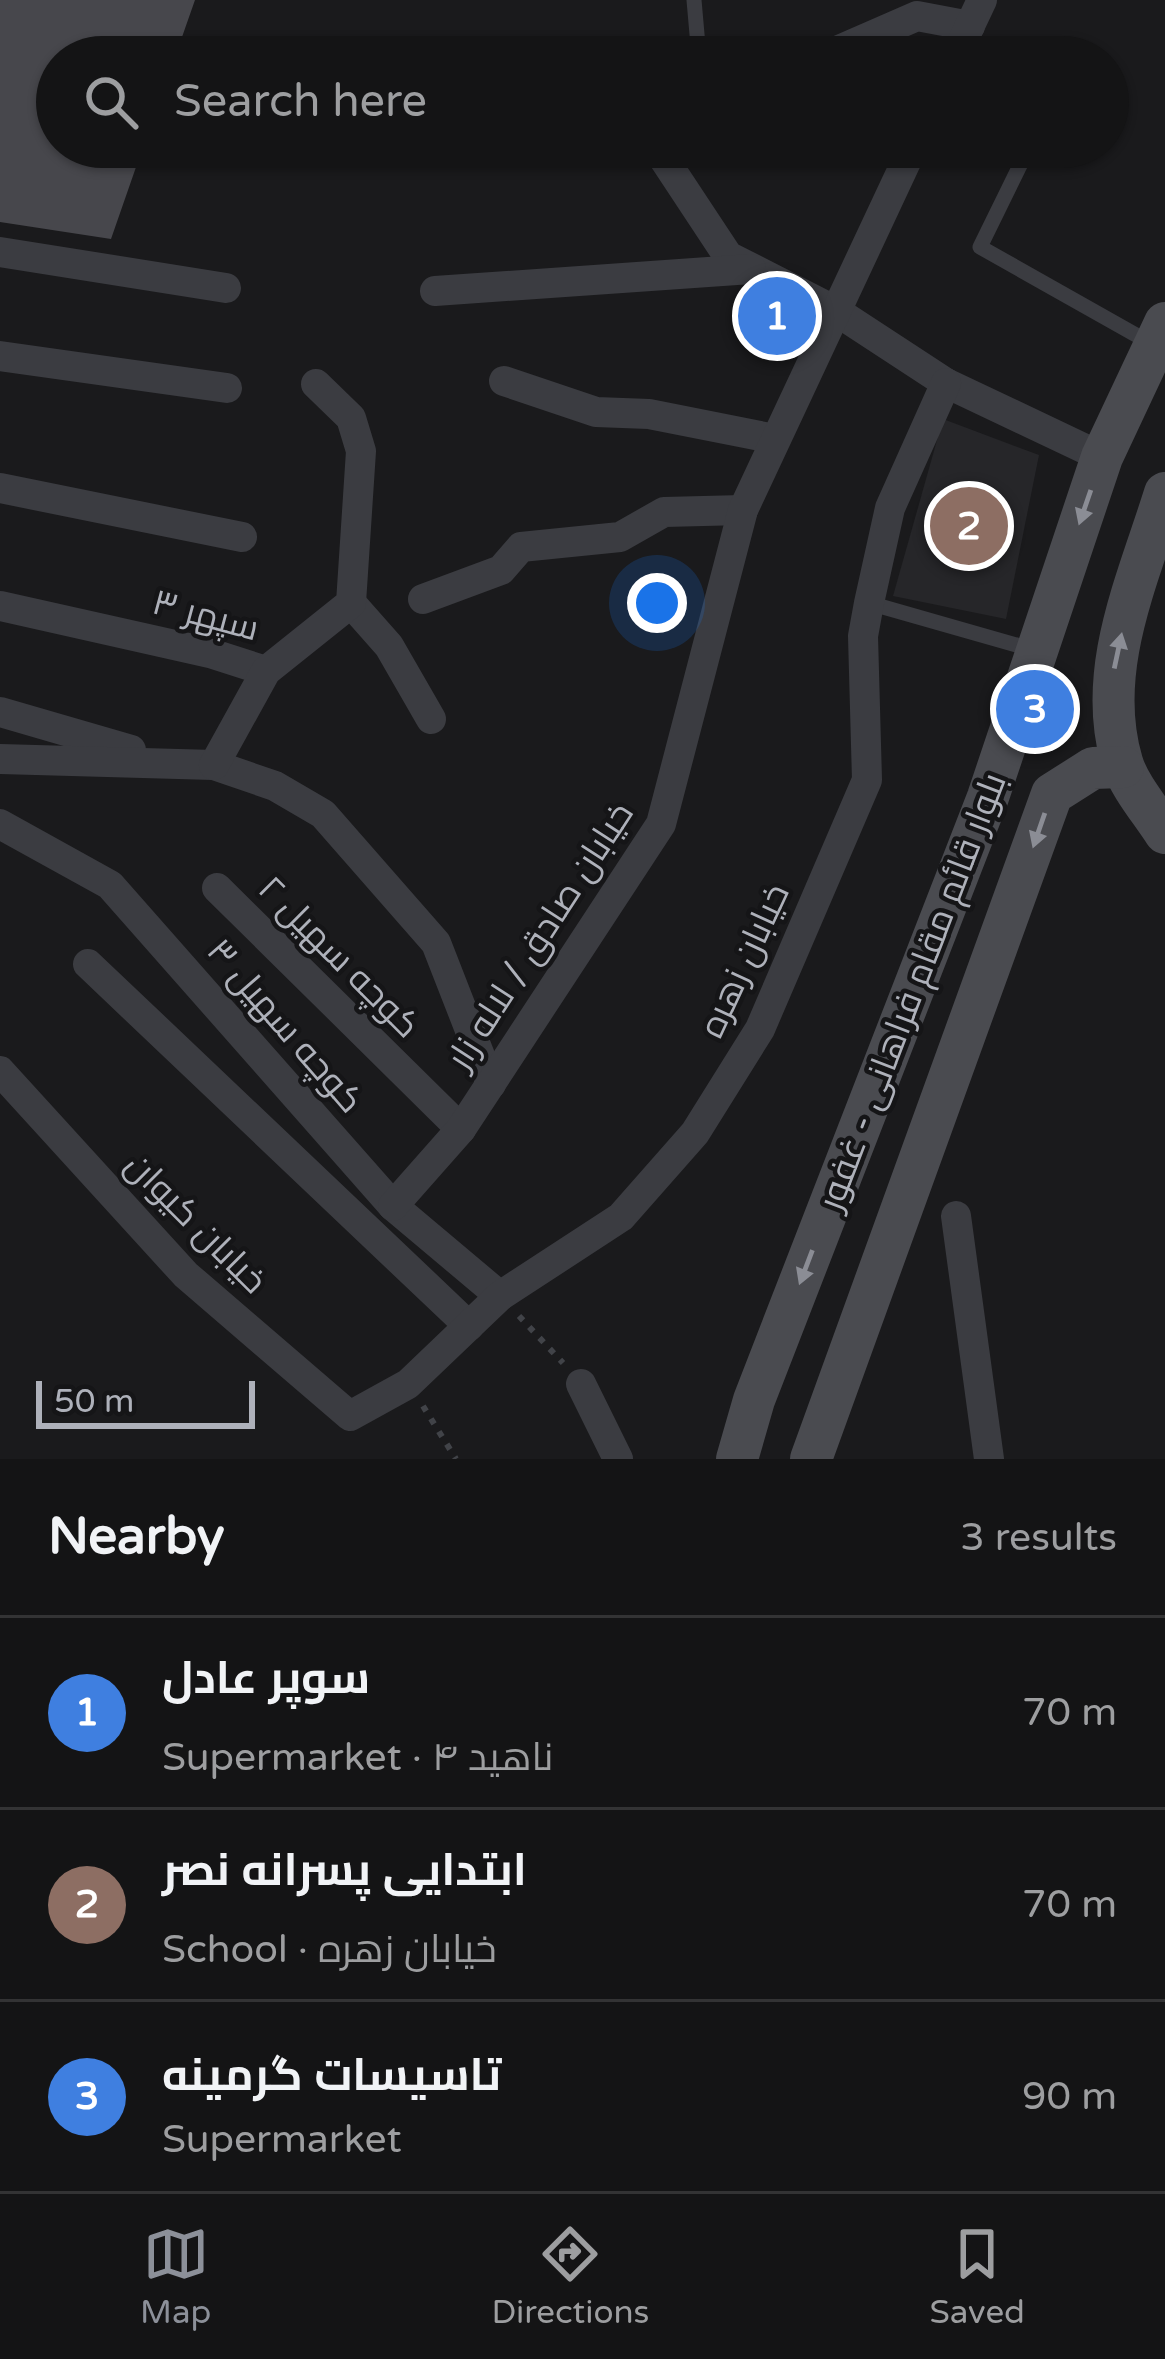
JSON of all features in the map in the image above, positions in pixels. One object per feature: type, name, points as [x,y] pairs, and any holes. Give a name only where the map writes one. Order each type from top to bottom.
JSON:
[{"type":"main road","name":"بلوار قائم مقام فراهانی - غفور","points":[[736,1459],[754,1400],[988,797],[1102,457],[1160,334]]},
{"type":"main road","points":[[1165,493],[1115,655],[1112,708],[1123,766],[1165,833]]},
{"type":"main road","name":"بلوار قائم مقام فراهانی - غفور","points":[[811,1459],[1052,794],[1093,768],[1123,766]]},
{"type":"street","points":[[863,36],[917,8],[976,13]]},
{"type":"street","points":[[670,168],[728,256],[836,311],[946,383],[1102,457]]},
{"type":"street","name":"خیابان صادق / لاله زار","points":[[393,1206],[461,1129],[662,824],[743,510],[903,168]]},
{"type":"street","points":[[0,252],[226,288]]},
{"type":"street","points":[[435,291],[757,269]]},
{"type":"street","points":[[0,356],[227,388]]},
{"type":"street","points":[[504,381],[596,412],[649,414],[775,440]]},
{"type":"street","name":"خیابان زهره","points":[[350,1416],[408,1384],[500,1296],[621,1217],[695,1133],[760,1029],[868,780],[863,636],[869,603],[890,508],[946,383]]},
{"type":"street","points":[[316,384],[351,418],[361,451],[351,603],[389,646],[431,719]]},
{"type":"street","points":[[0,488],[242,538]]},
{"type":"street","points":[[424,598],[501,570],[521,547],[620,537],[664,512],[743,510]]},
{"type":"street","name":"سپهر ۳","points":[[0,606],[210,652],[266,671],[351,603]]},
{"type":"street","points":[[214,765],[266,671]]},
{"type":"street","points":[[0,712],[166,760]]},
{"type":"street","points":[[0,759],[166,760],[214,765],[275,786],[323,814],[436,944],[491,1084]]},
{"type":"street","name":"کوچه سهیل ۳","points":[[0,824],[110,885],[393,1206],[500,1296]]},
{"type":"street","name":"کوچه سهیل ۲","points":[[217,888],[461,1129]]},
{"type":"street","points":[[88,964],[469,1326]]},
{"type":"street","name":"خیابان کیوان","points":[[0,1071],[186,1275],[350,1416]]},
{"type":"street","points":[[956,1216],[989,1459]]},
{"type":"street","points":[[581,1384],[618,1459]]},
{"type":"lane","points":[[694,0],[697,36]]},
{"type":"lane","points":[[1018,168],[980,247],[1160,334]]},
{"type":"lane","points":[[869,603],[1037,651]]},
{"type":"path","points":[[500,1296],[581,1384]]},
{"type":"path","points":[[408,1384],[456,1459]]},
{"type":"shaded area","points":[[943,419],[1039,455],[1006,619],[893,596]]},
{"type":"building","points":[[0,0],[195,0],[182,36],[36,36],[36,168],[136,168],[111,239],[0,222]]},
{"type":"building","points":[[761,287],[807,306],[795,343],[747,326]]},
{"type":"place","name":"سوپر عادل","points":[[777,316]]},
{"type":"place","name":"ابتدایی پسرانه نصر","points":[[969,526]]},
{"type":"place","name":"تاسیسات گرمینه","points":[[1035,709]]}]
